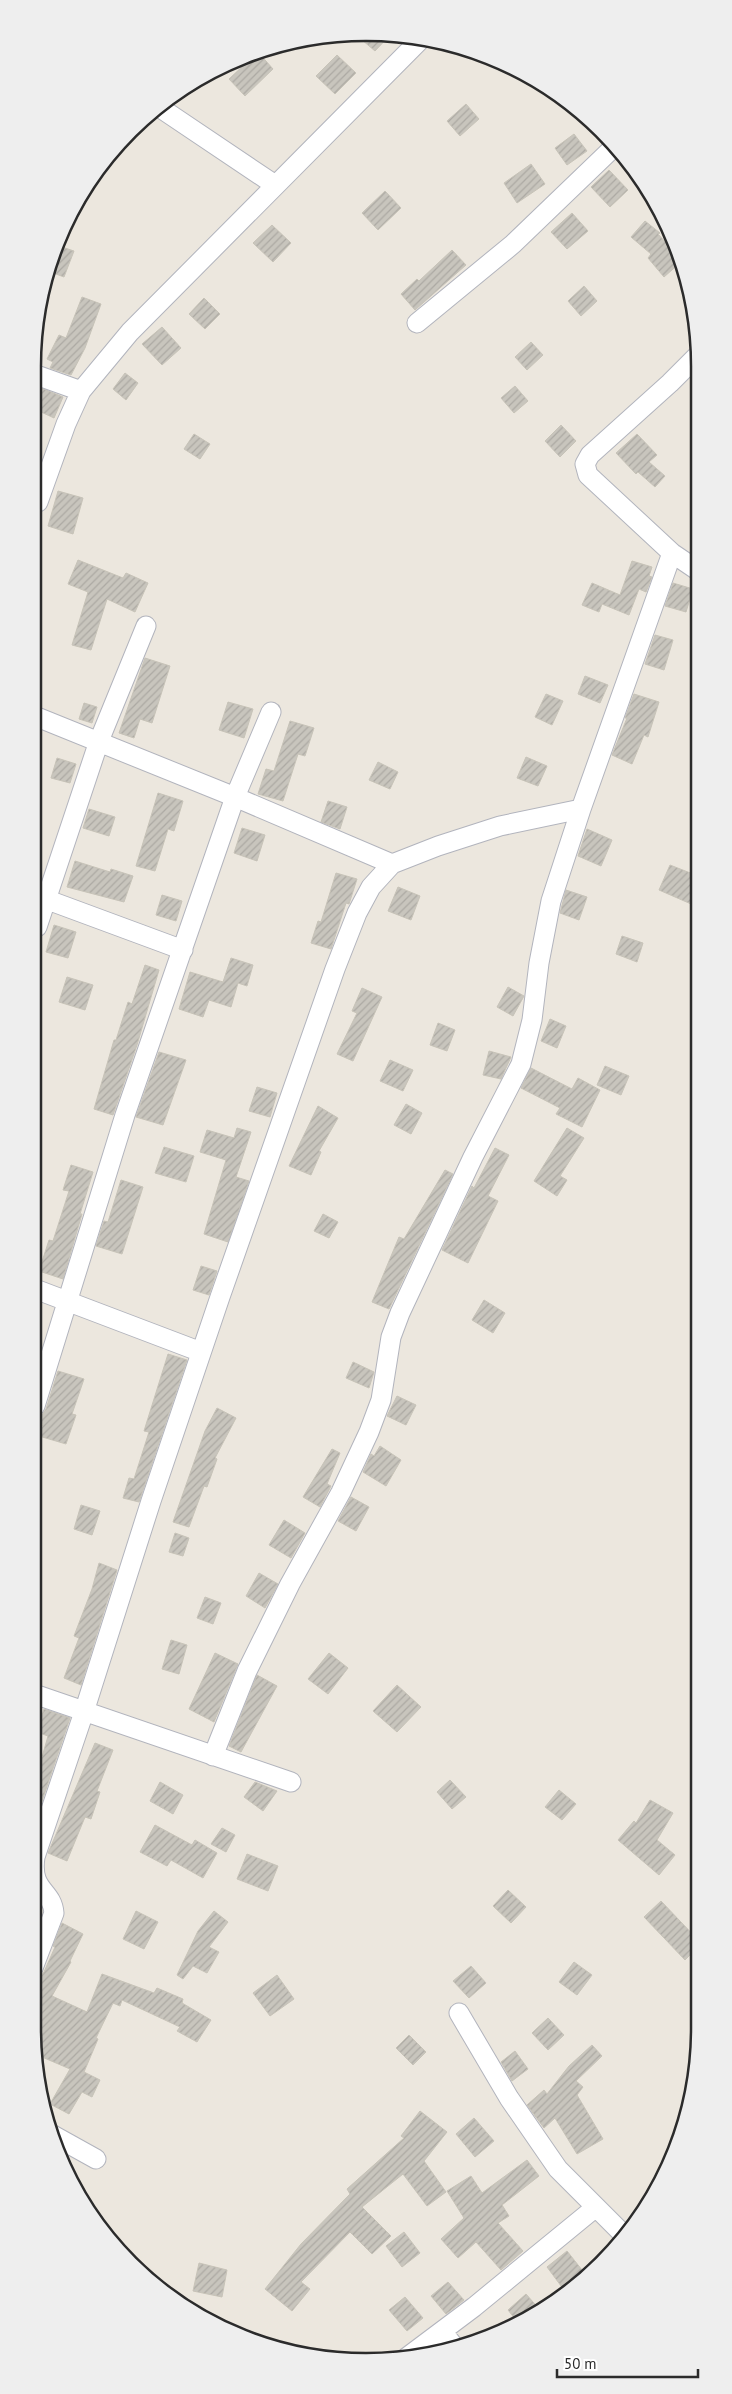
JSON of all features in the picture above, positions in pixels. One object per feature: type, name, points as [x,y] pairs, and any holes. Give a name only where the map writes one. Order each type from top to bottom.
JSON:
[{"type":"street","points":[[41,494],[66,424],[81,391],[130,332],[415,45]]},
{"type":"street","points":[[165,111],[275,186]]},
{"type":"street","points":[[417,324],[513,244],[609,151]]},
{"type":"street","points":[[691,362],[670,384],[590,455],[585,464],[588,475],[672,554],[691,566]]},
{"type":"street","points":[[41,377],[81,391]]},
{"type":"street","points":[[214,1756],[247,1671],[290,1584],[341,1492],[369,1432],[381,1400],[391,1337],[400,1313],[469,1166],[521,1064],[532,1020],[539,963],[551,901],[581,809],[672,554]]},
{"type":"street","points":[[146,626],[99,741],[41,898],[183,950]]},
{"type":"street","points":[[41,1386],[125,1115],[235,796],[271,712]]},
{"type":"street","points":[[41,719],[235,796],[392,864]]},
{"type":"street","points":[[41,1839],[84,1712],[151,1501],[281,1121],[354,922],[371,888],[392,864],[438,846],[500,826],[581,809]]},
{"type":"street","points":[[41,1291],[201,1352]]},
{"type":"street","points":[[41,1697],[291,1782]]},
{"type":"street","points":[[41,1889],[53,1904],[54,1913],[41,1947]]},
{"type":"street","points":[[460,2013],[509,2098],[558,2169],[620,2231]]},
{"type":"street","points":[[61,2140],[96,2159]]},
{"type":"street","points":[[419,2348],[596,2207]]},
{"type":"street","points":[[442,2331],[450,2342]]},
{"type":"building","points":[[363,41],[384,42],[375,51]]},
{"type":"building","points":[[337,55],[356,73],[335,94],[316,76]]},
{"type":"building","points":[[263,58],[273,69],[245,96],[229,79],[244,65]]},
{"type":"building","points":[[466,104],[479,119],[460,136],[447,121]]},
{"type":"building","points":[[574,134],[587,151],[567,165],[555,148]]},
{"type":"building","points":[[531,164],[545,184],[517,203],[504,183]]},
{"type":"building","points":[[609,170],[628,190],[610,207],[591,187]]},
{"type":"building","points":[[385,191],[401,208],[378,230],[362,213]]},
{"type":"building","points":[[572,213],[588,231],[567,249],[551,232]]},
{"type":"building","points":[[645,221],[660,233],[658,234],[667,243],[675,267],[664,277],[648,258],[651,254],[631,237]]},
{"type":"building","points":[[272,225],[291,243],[273,262],[253,243]]},
{"type":"building","points":[[64,248],[74,251],[64,277],[55,273]]},
{"type":"building","points":[[452,250],[466,265],[415,310],[401,294],[417,279],[419,281]]},
{"type":"building","points":[[584,286],[597,301],[581,316],[568,301]]},
{"type":"building","points":[[82,297],[101,304],[85,348],[71,375],[50,368],[53,362],[47,359],[59,335],[66,338]]},
{"type":"building","points":[[204,298],[220,314],[205,329],[189,314]]},
{"type":"building","points":[[162,327],[181,348],[162,365],[142,344]]},
{"type":"building","points":[[531,342],[543,355],[527,370],[515,357]]},
{"type":"building","points":[[125,373],[138,383],[126,400],[113,389]]},
{"type":"building","points":[[515,386],[528,401],[514,413],[501,398]]},
{"type":"building","points":[[41,388],[63,397],[54,418],[41,412]]},
{"type":"building","points":[[561,425],[576,441],[560,457],[545,441]]},
{"type":"building","points":[[194,434],[210,444],[200,459],[184,449]]},
{"type":"building","points":[[637,434],[657,455],[649,462],[665,476],[655,487],[638,472],[636,474],[616,453]]},
{"type":"building","points":[[58,491],[83,498],[73,534],[48,526]]},
{"type":"building","points":[[78,560],[123,578],[126,573],[148,583],[135,612],[107,599],[91,650],[72,645],[88,592],[68,584]]},
{"type":"building","points":[[632,561],[652,567],[649,576],[652,577],[646,592],[639,589],[629,615],[602,604],[599,612],[582,605],[592,583],[620,595]]},
{"type":"building","points":[[673,583],[691,588],[686,612],[665,606]]},
{"type":"building","points":[[655,635],[673,640],[664,670],[645,664]]},
{"type":"building","points":[[145,658],[170,666],[152,723],[140,719],[134,738],[119,733]]},
{"type":"building","points":[[585,676],[608,685],[600,703],[578,694]]},
{"type":"building","points":[[546,694],[563,701],[552,725],[535,717]]},
{"type":"building","points":[[634,694],[659,702],[648,737],[644,735],[632,764],[612,755],[627,718],[625,718]]},
{"type":"building","points":[[228,702],[253,709],[244,738],[219,730]]},
{"type":"building","points":[[84,703],[97,707],[92,723],[79,719]]},
{"type":"building","points":[[290,721],[314,728],[305,756],[298,754],[283,801],[258,794],[266,769],[274,771]]},
{"type":"building","points":[[526,757],[547,766],[538,786],[517,778]]},
{"type":"building","points":[[57,758],[76,764],[70,783],[51,778]]},
{"type":"building","points":[[378,762],[398,772],[390,789],[369,780]]},
{"type":"building","points":[[158,793],[183,801],[174,831],[168,829],[155,871],[136,866]]},
{"type":"building","points":[[328,801],[347,807],[340,829],[321,822]]},
{"type":"building","points":[[89,809],[115,817],[109,836],[83,828]]},
{"type":"building","points":[[242,828],[265,835],[257,861],[234,853]]},
{"type":"building","points":[[587,829],[612,840],[601,866],[578,856]]},
{"type":"building","points":[[75,861],[110,872],[111,869],[133,876],[124,902],[67,887]]},
{"type":"building","points":[[670,865],[691,873],[691,904],[659,890]]},
{"type":"building","points":[[336,873],[357,879],[349,904],[346,903],[331,949],[311,943],[318,921],[321,922]]},
{"type":"building","points":[[398,887],[420,896],[411,920],[388,911]]},
{"type":"building","points":[[566,890],[587,897],[579,920],[560,913]]},
{"type":"building","points":[[162,895],[182,901],[176,921],[156,915]]},
{"type":"building","points":[[54,925],[76,932],[68,958],[46,952]]},
{"type":"building","points":[[622,936],[643,943],[637,962],[616,954]]},
{"type":"building","points":[[231,958],[253,965],[247,986],[238,983],[231,1007],[209,1000],[203,1017],[179,1009],[190,972],[223,982]]},
{"type":"building","points":[[145,965],[159,970],[137,1045],[113,1115],[94,1109],[114,1040],[116,1040],[128,1002],[132,1004]]},
{"type":"building","points":[[67,977],[93,985],[85,1010],[59,1002]]},
{"type":"building","points":[[508,987],[524,996],[513,1016],[497,1007]]},
{"type":"building","points":[[362,988],[382,997],[353,1061],[337,1054],[357,1013],[352,1011]]},
{"type":"building","points":[[550,1019],[566,1026],[557,1048],[541,1041]]},
{"type":"building","points":[[438,1023],[455,1030],[447,1051],[430,1045]]},
{"type":"building","points":[[489,1051],[511,1057],[501,1079],[483,1075]]},
{"type":"building","points":[[159,1052],[186,1060],[163,1125],[136,1117]]},
{"type":"building","points":[[390,1060],[413,1070],[403,1091],[380,1081]]},
{"type":"building","points":[[605,1066],[629,1076],[621,1095],[597,1085]]},
{"type":"building","points":[[531,1068],[572,1089],[578,1078],[600,1090],[582,1127],[556,1114],[560,1108],[521,1088]]},
{"type":"building","points":[[257,1087],[277,1093],[270,1117],[249,1111]]},
{"type":"building","points":[[406,1104],[422,1113],[411,1134],[394,1125]]},
{"type":"building","points":[[318,1106],[338,1118],[319,1151],[321,1152],[311,1175],[289,1166]]},
{"type":"building","points":[[237,1128],[251,1132],[236,1177],[249,1181],[228,1242],[204,1234],[226,1160],[200,1152],[207,1130],[234,1138]]},
{"type":"building","points":[[567,1128],[584,1138],[560,1176],[567,1180],[557,1196],[534,1181]]},
{"type":"building","points":[[164,1147],[194,1156],[186,1182],[155,1173]]},
{"type":"building","points":[[495,1148],[509,1155],[488,1196],[498,1201],[468,1263],[442,1250],[472,1186],[474,1188]]},
{"type":"building","points":[[71,1165],[93,1172],[63,1279],[41,1272],[41,1265],[49,1240],[53,1241],[69,1191],[63,1190]]},
{"type":"building","points":[[445,1170],[453,1174],[389,1309],[372,1302],[399,1237],[404,1239]]},
{"type":"building","points":[[121,1180],[143,1187],[122,1254],[96,1246],[104,1221],[108,1222]]},
{"type":"building","points":[[323,1214],[338,1222],[329,1238],[314,1231]]},
{"type":"building","points":[[201,1266],[217,1271],[209,1295],[193,1290]]},
{"type":"building","points":[[484,1300],[505,1313],[493,1333],[472,1320]]},
{"type":"building","points":[[168,1354],[187,1360],[139,1502],[123,1498],[129,1478],[134,1479],[149,1432],[144,1431]]},
{"type":"building","points":[[353,1362],[374,1372],[369,1388],[346,1378]]},
{"type":"building","points":[[58,1371],[84,1379],[72,1414],[76,1415],[66,1444],[41,1437],[43,1424],[41,1424],[41,1415],[46,1409]]},
{"type":"building","points":[[397,1396],[416,1405],[406,1425],[387,1416]]},
{"type":"building","points":[[217,1408],[236,1418],[215,1458],[217,1459],[207,1487],[204,1486],[189,1527],[173,1522],[205,1431]]},
{"type":"building","points":[[380,1446],[401,1460],[386,1486],[363,1472],[371,1454],[374,1456]]},
{"type":"building","points":[[332,1449],[340,1453],[327,1484],[331,1486],[320,1507],[303,1497]]},
{"type":"building","points":[[351,1497],[369,1507],[356,1531],[338,1521]]},
{"type":"building","points":[[81,1505],[100,1511],[92,1535],[74,1529]]},
{"type":"building","points":[[284,1520],[305,1533],[291,1558],[269,1545]]},
{"type":"building","points":[[175,1533],[189,1538],[183,1556],[169,1552]]},
{"type":"building","points":[[99,1563],[117,1570],[81,1685],[64,1678],[79,1638],[74,1636],[92,1589]]},
{"type":"building","points":[[259,1573],[278,1584],[265,1608],[246,1596]]},
{"type":"building","points":[[205,1597],[221,1603],[213,1624],[197,1618]]},
{"type":"building","points":[[171,1640],[187,1645],[179,1674],[162,1669]]},
{"type":"building","points":[[215,1653],[238,1664],[214,1722],[189,1709]]},
{"type":"building","points":[[329,1653],[348,1668],[328,1694],[308,1679]]},
{"type":"building","points":[[257,1675],[277,1686],[241,1752],[229,1746]]},
{"type":"building","points":[[397,1685],[421,1707],[397,1732],[373,1711]]},
{"type":"building","points":[[44,1709],[70,1718],[41,1804],[41,1761],[48,1736],[41,1733],[41,1719]]},
{"type":"building","points":[[95,1743],[113,1750],[97,1791],[100,1792],[91,1819],[85,1817],[67,1861],[48,1853]]},
{"type":"building","points":[[450,1780],[466,1797],[452,1809],[437,1792]]},
{"type":"building","points":[[160,1782],[183,1795],[173,1814],[150,1801]]},
{"type":"building","points":[[255,1782],[277,1791],[263,1811],[244,1797]]},
{"type":"building","points":[[559,1790],[576,1804],[562,1820],[545,1807]]},
{"type":"building","points":[[650,1800],[673,1813],[657,1840],[675,1855],[659,1875],[618,1840],[634,1821],[636,1823]]},
{"type":"building","points":[[155,1825],[192,1845],[195,1840],[217,1853],[203,1878],[171,1860],[167,1866],[140,1852]]},
{"type":"building","points":[[222,1828],[235,1835],[226,1852],[211,1844]]},
{"type":"building","points":[[247,1854],[278,1866],[268,1891],[237,1879]]},
{"type":"building","points":[[508,1890],[526,1907],[511,1923],[493,1906]]},
{"type":"building","points":[[661,1901],[691,1933],[691,1954],[685,1960],[644,1917]]},
{"type":"building","points":[[136,1911],[158,1922],[144,1949],[123,1939]]},
{"type":"building","points":[[214,1911],[228,1922],[209,1947],[219,1952],[207,1973],[193,1966],[183,1979],[177,1975],[198,1931]]},
{"type":"building","points":[[62,1923],[83,1934],[71,1962],[52,1996],[87,2012],[102,1974],[154,1993],[157,1988],[183,1999],[182,2003],[211,2020],[197,2042],[177,2031],[180,2027],[122,2000],[120,2006],[113,2003],[96,2038],[98,2039],[84,2072],[100,2080],[92,2097],[82,2092],[69,2114],[50,2104],[70,2069],[43,2057],[41,1976],[55,1947],[53,1946]]},
{"type":"building","points":[[574,1962],[592,1975],[577,1995],[559,1982]]},
{"type":"building","points":[[471,1966],[486,1983],[469,1998],[453,1981]]},
{"type":"building","points":[[277,1975],[294,1999],[270,2016],[253,1993]]},
{"type":"building","points":[[548,2018],[564,2035],[548,2050],[532,2033]]},
{"type":"building","points":[[409,2035],[426,2052],[413,2065],[396,2048]]},
{"type":"building","points":[[592,2045],[602,2056],[576,2081],[583,2087],[577,2095],[603,2139],[577,2154],[555,2118],[544,2128],[527,2105],[544,2090],[547,2094],[569,2066]]},
{"type":"building","points":[[515,2051],[528,2069],[512,2081],[501,2062]]},
{"type":"building","points":[[420,2111],[447,2132],[424,2161],[446,2192],[427,2206],[403,2174],[362,2207],[391,2236],[372,2254],[350,2232],[301,2282],[310,2289],[292,2311],[265,2289],[301,2244],[350,2194],[347,2189],[404,2138],[401,2136]]},
{"type":"building","points":[[474,2118],[494,2141],[475,2157],[456,2134]]},
{"type":"building","points":[[527,2160],[539,2176],[502,2205],[509,2216],[498,2223],[523,2251],[501,2270],[476,2242],[458,2258],[441,2239],[464,2218],[447,2191],[471,2176],[482,2193]]},
{"type":"building","points":[[404,2232],[420,2253],[402,2267],[386,2246]]},
{"type":"building","points":[[567,2251],[582,2270],[562,2287],[547,2267]]},
{"type":"building","points":[[199,2263],[227,2270],[222,2297],[193,2291]]},
{"type":"building","points":[[448,2282],[464,2300],[446,2314],[431,2296]]},
{"type":"building","points":[[526,2294],[535,2305],[514,2317],[508,2310]]},
{"type":"building","points":[[405,2297],[423,2318],[407,2331],[389,2310]]}]
